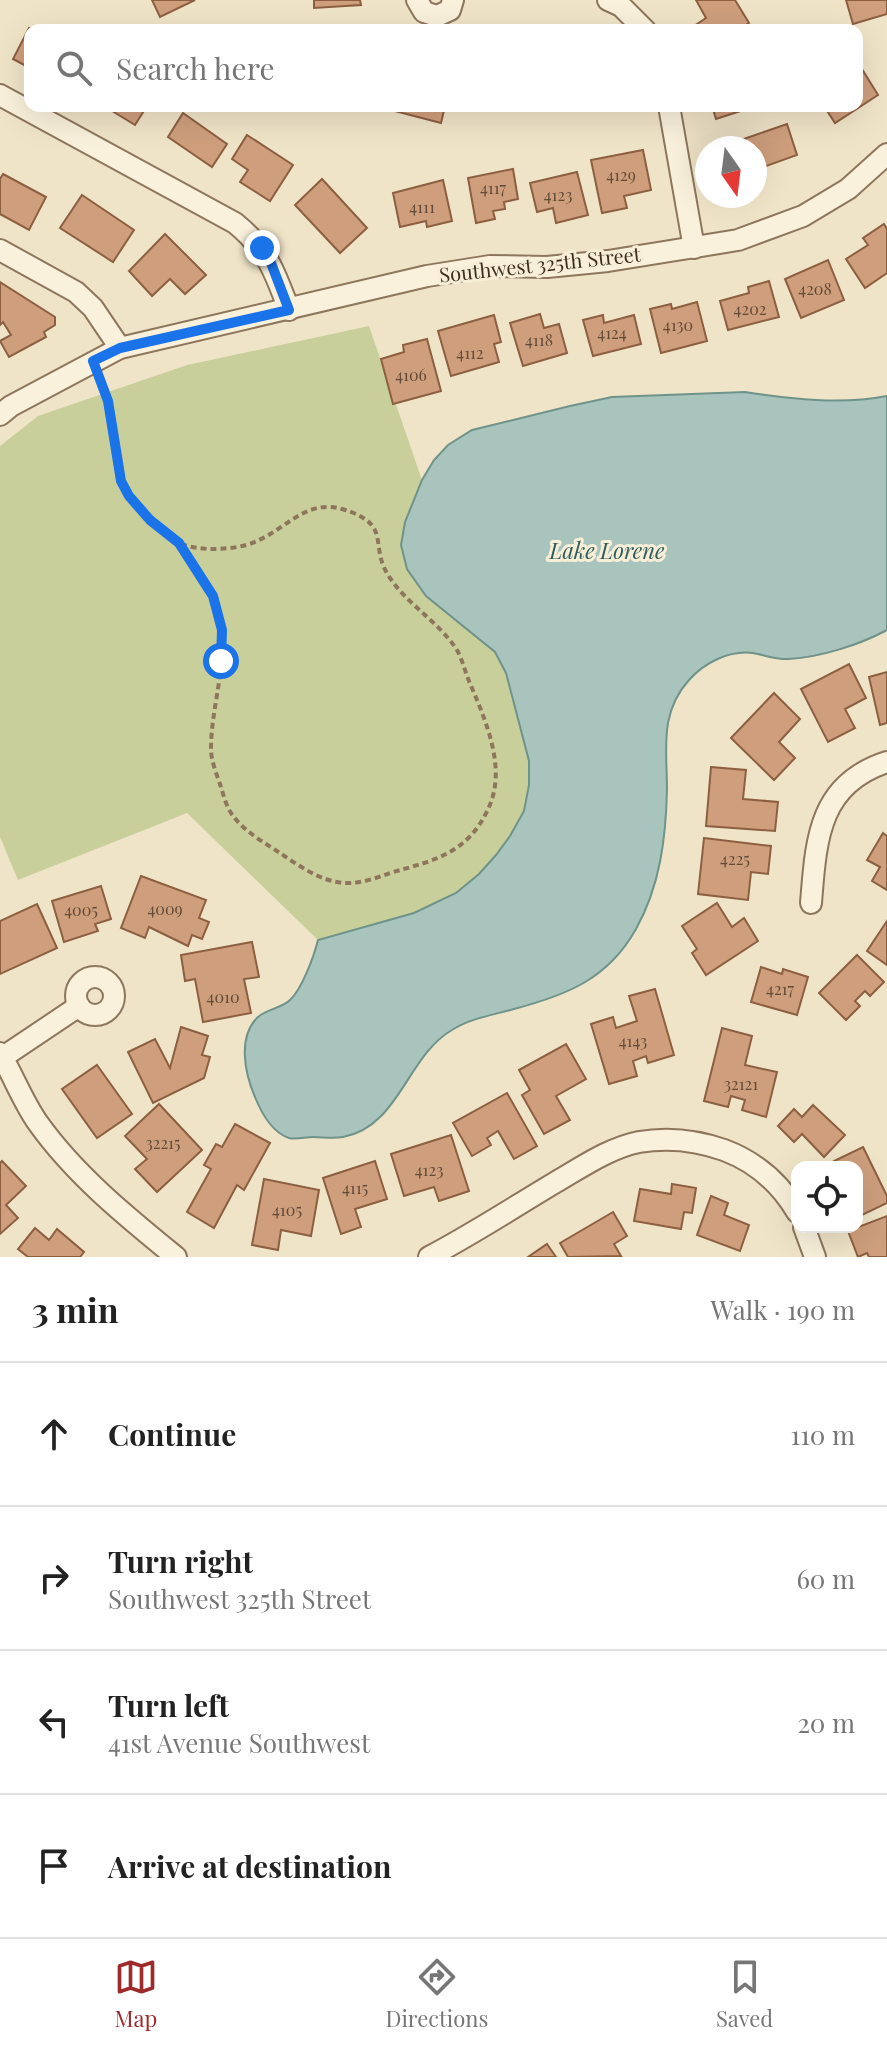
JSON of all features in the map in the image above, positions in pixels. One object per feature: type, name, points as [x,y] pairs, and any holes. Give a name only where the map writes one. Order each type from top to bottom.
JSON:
[{"type":"street","points":[[417,0],[424,12],[437,16],[450,10],[453,0]]},
{"type":"street","points":[[608,0],[621,6],[639,24]]},
{"type":"street","points":[[0,95],[24,108]]},
{"type":"street","points":[[31,112],[235,223],[262,248],[289,310]]},
{"type":"street","points":[[670,112],[694,248]]},
{"type":"street","name":"Southwest 325th Street","points":[[0,415],[11,406],[120,348],[427,276],[490,266],[547,267],[738,240],[803,216],[848,189],[887,154]]},
{"type":"street","points":[[0,250],[76,292],[93,308],[120,348]]},
{"type":"street","points":[[811,903],[818,841],[829,807],[849,781],[887,762]]},
{"type":"street","points":[[79,1006],[1,1055],[38,1123],[69,1159],[135,1224],[176,1257]]},
{"type":"street","points":[[429,1257],[618,1148],[637,1143],[678,1139],[716,1147],[750,1162],[779,1187],[791,1204]]},
{"type":"street","points":[[806,1233],[815,1257]]},
{"type":"path","points":[[93,361],[108,401],[121,481],[125,489],[150,520],[179,543],[213,596],[223,639],[211,748],[222,792],[233,816],[284,856],[311,872],[347,884],[438,859],[466,842],[476,832],[493,798],[497,778],[487,730],[458,652],[430,618],[389,578],[378,531],[371,522],[340,508],[324,507],[304,511],[247,545],[207,549],[179,543]]},
{"type":"green space","points":[[369,326],[422,480],[405,522],[426,596],[495,652],[506,673],[529,761],[524,811],[510,836],[479,874],[456,893],[414,913],[318,940],[187,813],[18,880],[0,837],[0,446],[38,416],[187,365]]},
{"type":"water","name":"Lake Lorene","points":[[745,392],[834,401],[887,396],[887,630],[864,641],[814,656],[784,659],[753,653],[735,654],[710,663],[695,674],[679,693],[669,719],[665,826],[656,879],[636,929],[613,961],[569,991],[474,1020],[452,1030],[424,1056],[390,1106],[362,1131],[335,1138],[294,1139],[283,1135],[264,1115],[248,1078],[245,1045],[251,1025],[262,1014],[287,1003],[294,995],[307,972],[318,940],[414,913],[456,893],[496,855],[524,811],[529,761],[506,673],[495,652],[426,596],[407,569],[401,545],[405,522],[434,460],[448,445],[472,430],[570,406],[612,397]]},
{"type":"building","points":[[152,0],[195,0],[160,17]]},
{"type":"building","points":[[314,0],[360,0],[361,5],[314,8]]},
{"type":"building","points":[[696,0],[735,0],[749,23],[697,24],[706,18]]},
{"type":"building","points":[[846,0],[887,0],[887,14],[853,24]]},
{"type":"building","points":[[24,38],[24,65],[13,59]]},
{"type":"building","points":[[863,71],[878,95],[863,105]]},
{"type":"building","points":[[114,112],[143,112],[135,125]]},
{"type":"building","points":[[399,112],[444,112],[441,123]]},
{"type":"building","points":[[714,112],[738,112],[716,119]]},
{"type":"building","points":[[828,112],[852,112],[835,123]]},
{"type":"building","points":[[183,113],[227,144],[212,167],[168,137]]},
{"type":"building","points":[[787,124],[797,155],[767,166],[767,136],[752,136]]},
{"type":"building","points":[[247,135],[293,165],[270,201],[240,182],[248,170],[232,159]]},
{"type":"building","points":[[643,150],[651,190],[624,196],[627,208],[602,213],[591,160]]},
{"type":"building","points":[[513,169],[518,199],[504,202],[505,209],[493,211],[495,219],[476,223],[468,178]]},
{"type":"building","points":[[577,172],[588,215],[556,223],[553,208],[537,212],[530,183]]},
{"type":"building","points":[[3,174],[46,197],[29,230],[0,214],[0,179]]},
{"type":"building","points":[[322,179],[367,228],[340,253],[295,205]]},
{"type":"building","points":[[443,180],[452,221],[427,227],[426,221],[400,227],[393,193]]},
{"type":"building","points":[[82,195],[134,230],[113,262],[60,228]]},
{"type":"building","points":[[884,224],[887,229],[887,273],[865,288],[846,259],[868,245],[863,238]]},
{"type":"building","points":[[165,234],[206,275],[185,294],[170,279],[152,296],[129,271]]},
{"type":"building","points":[[828,260],[844,300],[801,318],[785,279]]},
{"type":"building","points":[[769,281],[779,317],[728,330],[720,301],[749,293],[748,287]]},
{"type":"building","points":[[0,282],[55,317],[55,325],[44,332],[46,337],[9,357],[0,341],[11,335],[3,322],[0,325]]},
{"type":"building","points":[[697,302],[707,341],[661,353],[650,309],[671,304],[672,309]]},
{"type":"building","points":[[540,314],[544,328],[559,324],[567,353],[523,366],[510,323]]},
{"type":"building","points":[[494,315],[501,342],[494,344],[499,362],[451,376],[438,331]]},
{"type":"building","points":[[603,315],[604,323],[634,315],[641,344],[593,356],[583,320]]},
{"type":"building","points":[[427,339],[441,391],[393,404],[381,359],[404,352],[403,345]]},
{"type":"building","points":[[849,664],[866,698],[845,709],[855,728],[828,742],[801,689]]},
{"type":"building","points":[[887,672],[887,723],[880,725],[869,677]]},
{"type":"building","points":[[774,693],[800,719],[779,742],[795,758],[774,780],[731,738]]},
{"type":"building","points":[[711,767],[746,770],[743,799],[778,802],[775,831],[706,826]]},
{"type":"building","points":[[883,833],[887,836],[887,890],[872,881],[880,867],[867,860]]},
{"type":"building","points":[[704,838],[771,846],[768,874],[751,872],[748,900],[698,894]]},
{"type":"building","points":[[141,876],[206,900],[199,918],[209,922],[202,939],[192,935],[188,946],[149,927],[145,938],[121,928]]},
{"type":"building","points":[[101,886],[111,919],[95,924],[98,931],[64,942],[52,901]]},
{"type":"building","points":[[717,903],[732,927],[744,918],[758,941],[706,975],[692,953],[697,949],[682,926]]},
{"type":"building","points":[[37,904],[57,948],[0,974],[0,921]]},
{"type":"building","points":[[887,921],[887,965],[867,951]]},
{"type":"building","points":[[252,942],[259,977],[244,979],[251,1013],[203,1022],[195,979],[185,981],[181,955]]},
{"type":"building","points":[[857,955],[884,982],[870,996],[865,991],[855,1001],[860,1006],[846,1020],[819,993]]},
{"type":"building","points":[[761,967],[782,974],[783,969],[808,977],[797,1015],[751,1002]]},
{"type":"building","points":[[655,989],[674,1055],[648,1063],[646,1056],[633,1061],[637,1076],[609,1084],[591,1024],[613,1017],[616,1028],[637,1021],[629,996]]},
{"type":"building","points":[[181,1027],[208,1036],[202,1055],[210,1057],[204,1078],[153,1103],[128,1052],[155,1039],[170,1068]]},
{"type":"building","points":[[722,1028],[752,1036],[745,1065],[777,1072],[766,1117],[742,1110],[745,1100],[731,1096],[728,1107],[704,1101]]},
{"type":"building","points":[[566,1044],[586,1079],[556,1096],[570,1120],[544,1134],[522,1095],[530,1090],[519,1070]]},
{"type":"building","points":[[97,1065],[132,1114],[97,1138],[62,1089]]},
{"type":"building","points":[[507,1093],[537,1146],[514,1159],[498,1131],[487,1138],[491,1145],[472,1156],[453,1123]]},
{"type":"building","points":[[159,1104],[202,1150],[157,1192],[135,1169],[147,1159],[125,1136]]},
{"type":"building","points":[[813,1105],[845,1135],[824,1157],[802,1134],[794,1142],[778,1126],[794,1109],[802,1117]]},
{"type":"building","points":[[235,1124],[270,1143],[244,1190],[237,1185],[214,1228],[187,1212],[211,1169],[204,1165],[216,1144],[222,1147]]},
{"type":"building","points":[[451,1135],[469,1191],[439,1201],[434,1187],[404,1196],[391,1154]]},
{"type":"building","points":[[863,1147],[887,1196],[887,1203],[863,1215],[863,1161],[834,1161]]},
{"type":"building","points":[[2,1161],[26,1186],[6,1205],[18,1218],[0,1234],[0,1163]]},
{"type":"building","points":[[375,1161],[387,1199],[355,1209],[361,1227],[341,1234],[323,1178]]},
{"type":"building","points":[[264,1179],[319,1190],[311,1236],[281,1230],[278,1250],[252,1245]]},
{"type":"building","points":[[672,1184],[696,1188],[692,1213],[684,1212],[681,1229],[634,1221],[640,1189],[671,1194]]},
{"type":"building","points":[[711,1196],[728,1203],[724,1215],[749,1225],[740,1251],[697,1235]]},
{"type":"building","points":[[613,1212],[627,1236],[614,1244],[621,1256],[568,1257],[560,1243]]},
{"type":"building","points":[[887,1216],[887,1257],[869,1257],[867,1253],[858,1257],[849,1233],[863,1233],[863,1225]]},
{"type":"building","points":[[35,1228],[49,1240],[57,1229],[84,1252],[80,1257],[28,1257],[18,1249]]},
{"type":"building","points":[[547,1244],[556,1257],[528,1257]]},
{"type":"route","points":[[221,661],[222,630],[213,596],[179,543],[150,520],[129,496],[121,481],[108,401],[93,361],[120,348],[289,310],[262,248]]}]
